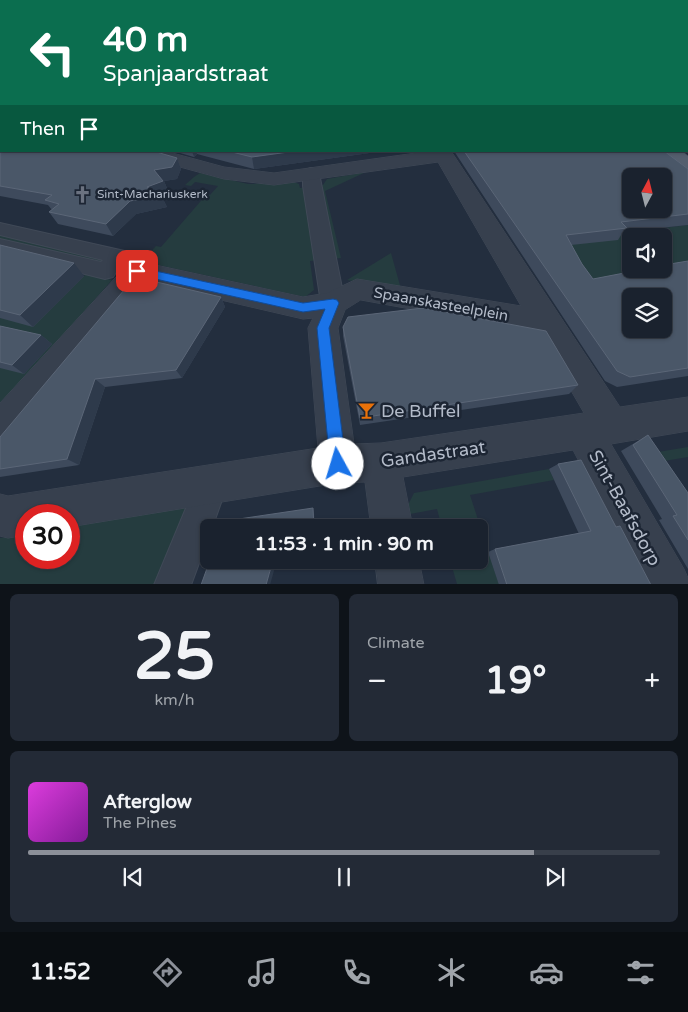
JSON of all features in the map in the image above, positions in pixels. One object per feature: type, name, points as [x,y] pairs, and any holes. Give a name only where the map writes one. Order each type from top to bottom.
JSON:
[{"type":"main road","points":[[670,152],[688,165]]},
{"type":"street","points":[[147,152],[237,176],[274,178],[443,153],[548,322],[592,397],[597,429]]},
{"type":"street","points":[[311,173],[333,303],[323,328],[338,464]]},
{"type":"street","points":[[0,229],[121,263],[303,308],[333,303]]},
{"type":"street","points":[[0,246],[105,271],[121,263]]},
{"type":"street","points":[[0,430],[121,263]]},
{"type":"street","name":"Spaanskasteelplein","points":[[333,303],[357,289],[548,322]]},
{"type":"street","name":"Gandastraat","points":[[0,515],[8,517],[212,483],[338,464],[381,462],[688,414]]},
{"type":"street","name":"Sint-Baafsdorp","points":[[597,429],[668,584]]},
{"type":"street","points":[[381,462],[390,519]]},
{"type":"street","points":[[172,584],[212,483]]},
{"type":"street","points":[[398,569],[401,584]]},
{"type":"green space","points":[[366,172],[325,191],[341,258],[310,261],[314,290],[305,297],[149,263],[146,257],[156,246],[161,247],[206,195],[210,195],[218,186],[195,182],[191,186],[185,185],[200,173],[248,184],[294,182],[299,184],[300,188],[323,185],[327,179]]},
{"type":"green space","points":[[549,218],[612,234],[622,233],[622,278],[634,278],[581,286]]},
{"type":"green space","points":[[688,225],[688,270],[672,272],[672,228],[663,228]]},
{"type":"green space","points":[[0,233],[112,259],[107,264],[0,239]]},
{"type":"green space","points":[[391,253],[401,289],[347,280]]},
{"type":"green space","points":[[86,274],[112,280],[0,407],[0,306],[47,313]]},
{"type":"green space","points":[[688,447],[688,457],[652,463],[646,454]]},
{"type":"green space","points":[[549,469],[554,480],[470,495],[478,519],[440,519],[437,509],[410,514],[408,505],[414,493]]},
{"type":"green space","points":[[195,505],[162,584],[0,584],[0,538],[15,536],[15,569],[80,569],[80,524]]},
{"type":"green space","points":[[488,550],[499,584],[457,584],[453,569],[488,569]]},
{"type":"building","name":"Sint-Machariuskerk","points":[[0,152],[156,152],[177,158],[172,167],[154,170],[163,181],[147,187],[161,195],[130,201],[106,224],[49,212],[59,204],[45,200],[52,195],[0,186]]},
{"type":"building","points":[[232,152],[289,152],[252,157]]},
{"type":"building","points":[[465,152],[665,152],[688,169],[688,214],[672,216],[672,168],[622,168],[622,218],[654,218],[621,222],[627,228],[566,235],[582,264],[593,279],[622,273],[622,278],[672,278],[672,264],[688,261],[688,368],[630,377],[617,371]]},
{"type":"building","points":[[0,245],[74,263],[20,315],[0,310]]},
{"type":"building","points":[[135,277],[221,297],[176,370],[95,379],[67,459],[0,469],[0,437]]},
{"type":"building","points":[[423,308],[546,331],[578,385],[360,418],[343,327],[348,317]]},
{"type":"building","points":[[0,326],[41,335],[12,365],[0,362]]},
{"type":"building","points":[[648,435],[688,493],[688,540],[673,516],[677,515],[633,445]]},
{"type":"building","points":[[581,460],[616,527],[620,526],[650,584],[507,584],[495,549],[591,531],[558,464]]},
{"type":"building","points":[[313,508],[314,519],[239,519]]},
{"type":"building","points":[[207,569],[270,569],[266,584],[201,584]]},
{"type":"place","name":"Sint-Machariuskerk","points":[[83,194]]},
{"type":"place","name":"De Buffel","points":[[367,411]]},
{"type":"route","points":[[137,271],[303,308],[333,303],[323,328],[338,464]]}]
